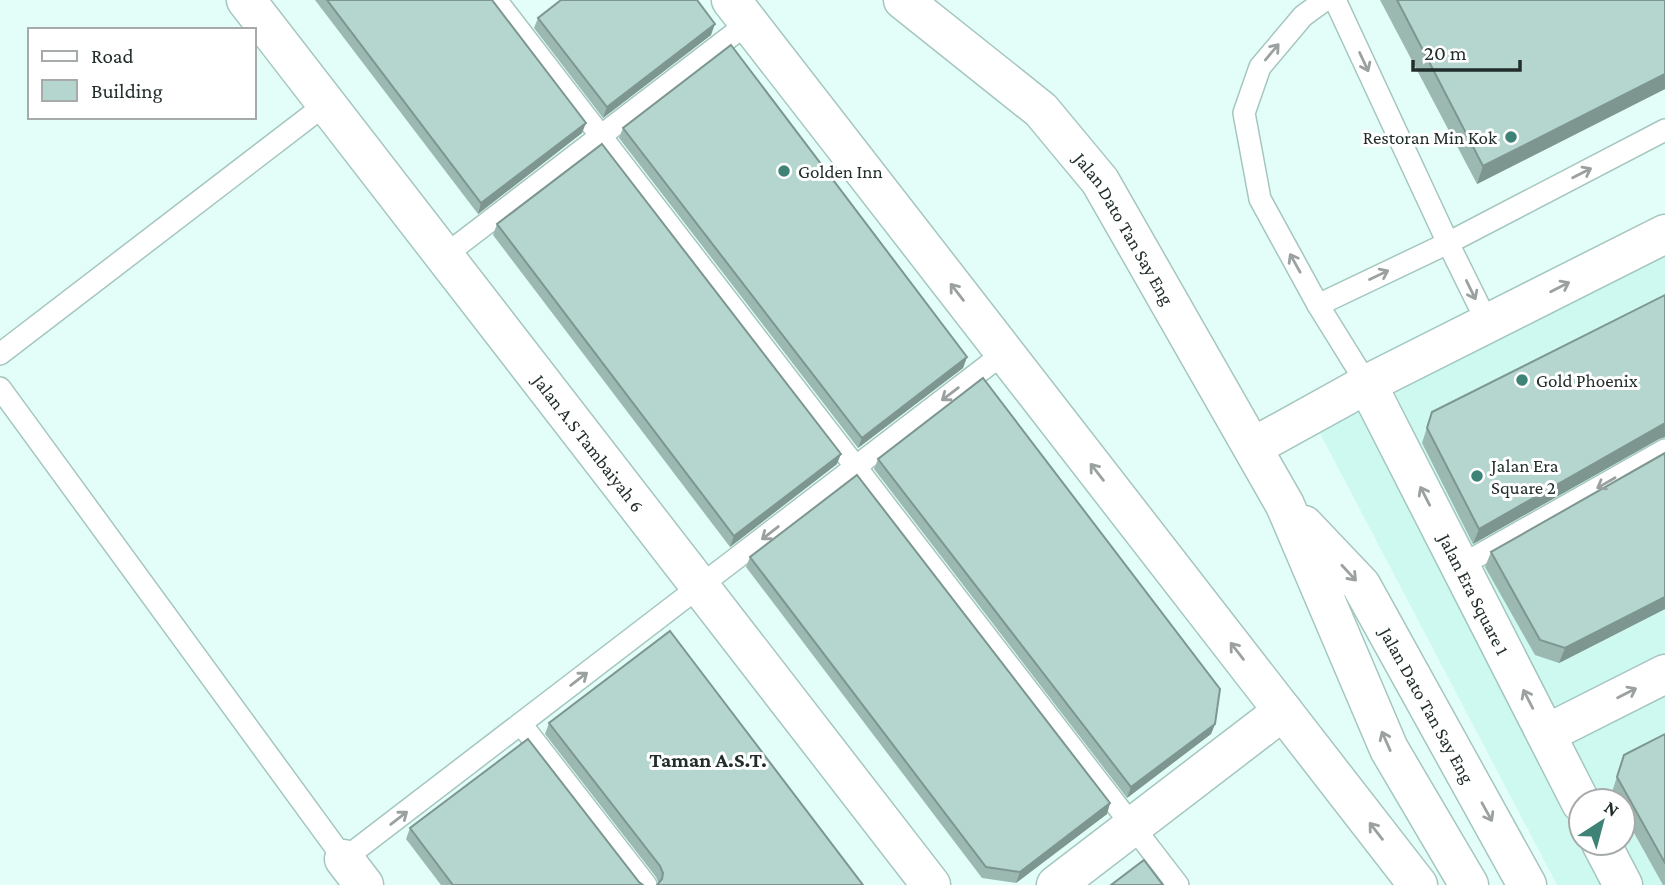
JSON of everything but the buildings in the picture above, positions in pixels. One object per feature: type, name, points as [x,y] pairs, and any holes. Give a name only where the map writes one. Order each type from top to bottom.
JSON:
[{"type":"street","name":"Jalan A.S Tambaiyah 6","points":[[246,0],[930,885]]},
{"type":"street","name":"Jalan Dato Tan Say Eng","points":[[903,0],[1041,110],[1100,181],[1285,505],[1389,749],[1469,885]]},
{"type":"street","points":[[739,11],[1418,885]]},
{"type":"street","points":[[1253,447],[1367,384],[1665,234]]},
{"type":"street","name":"Jalan Era Square 1","points":[[1367,384],[1573,787]]},
{"type":"street","name":"Jalan Dato Tan Say Eng","points":[[1285,505],[1361,585],[1528,885]]},
{"type":"street","points":[[1546,734],[1665,674]]},
{"type":"street","points":[[1056,885],[1283,711]]},
{"type":"street","points":[[1608,857],[1623,885]]},
{"type":"lane","points":[[496,0],[1178,885]]},
{"type":"lane","points":[[1325,0],[1303,16],[1260,67],[1244,113],[1260,199],[1318,305],[1367,384]]},
{"type":"lane","points":[[1335,0],[1488,324]]},
{"type":"lane","points":[[443,256],[600,136],[739,11]]},
{"type":"lane","points":[[0,354],[326,104]]},
{"type":"lane","points":[[1318,305],[1448,243],[1665,130]]},
{"type":"lane","points":[[0,388],[354,872],[521,724],[1004,352]]},
{"type":"lane","points":[[1460,566],[1665,450]]},
{"type":"lane","points":[[521,724],[646,885]]},
{"type":"shaded area","points":[[1665,223],[1665,885],[1557,885],[1302,399]]},
{"type":"place","name":"Restoran Min Kok","points":[[1511,137]]},
{"type":"place","name":"Golden Inn","points":[[784,171]]},
{"type":"place","name":"Gold Phoenix","points":[[1522,380]]},
{"type":"place","name":"Jalan Era Square 2","points":[[1477,476]]},
{"type":"district","name":"Taman A.S.T.","points":[[708,760]]}]
